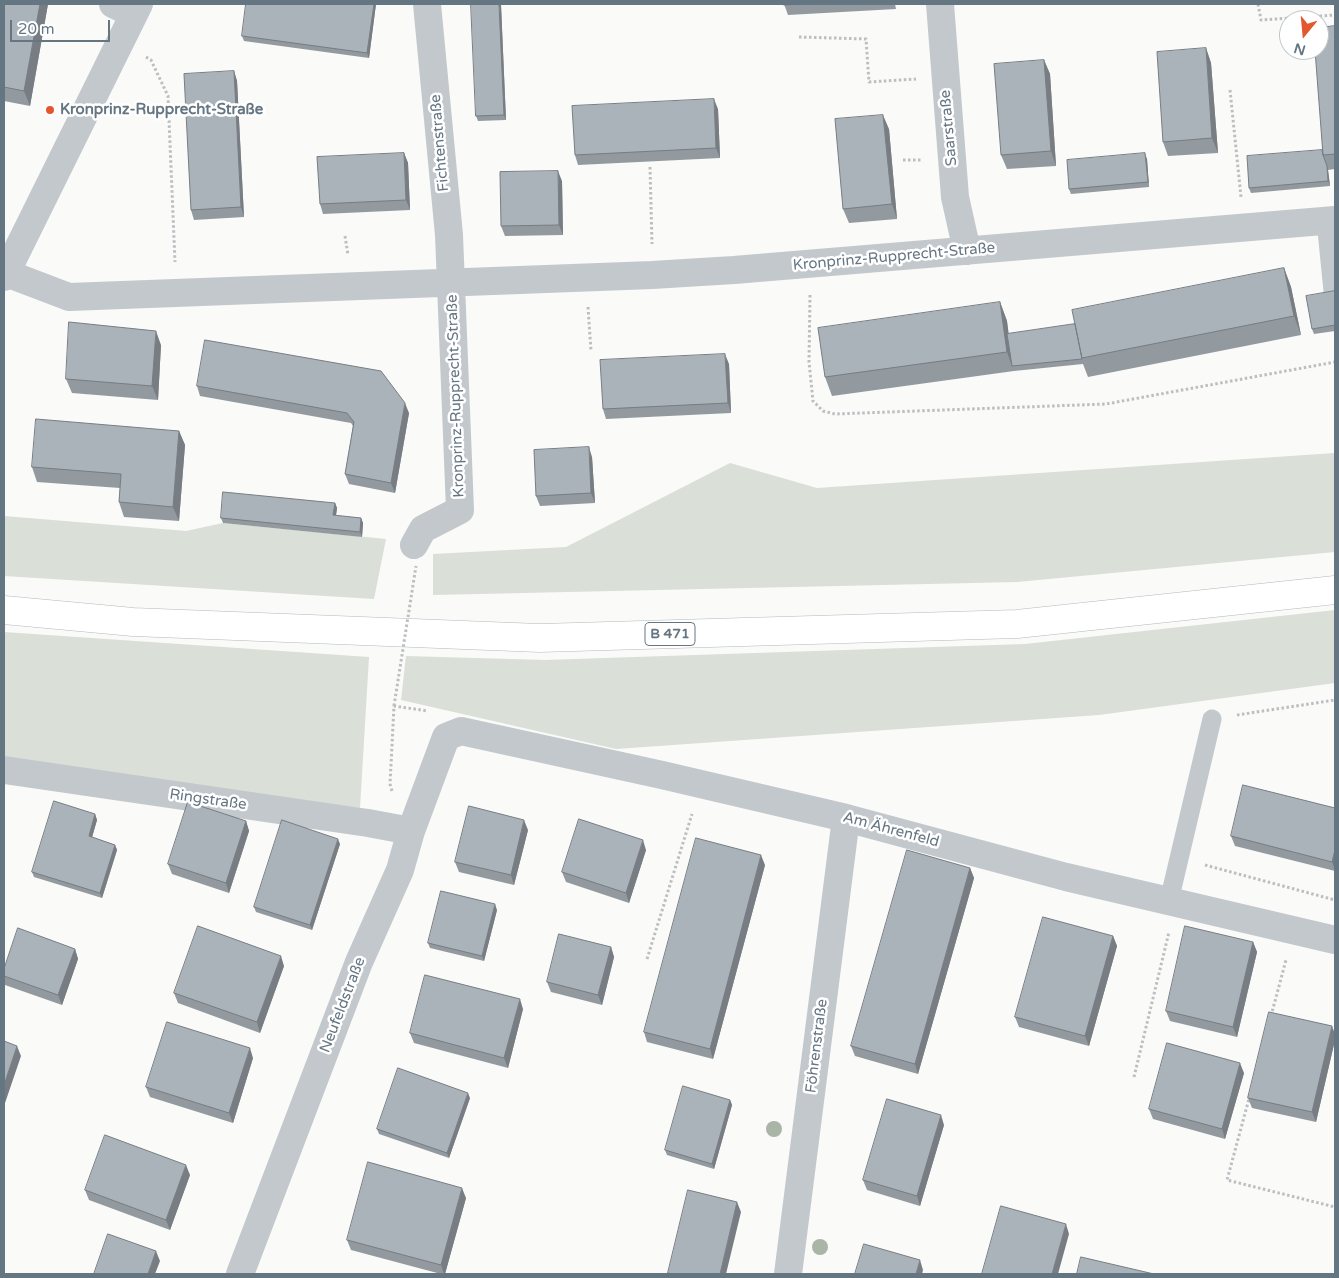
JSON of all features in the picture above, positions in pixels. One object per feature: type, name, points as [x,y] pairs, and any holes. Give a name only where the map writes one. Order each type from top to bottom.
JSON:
[{"type":"highway","name":"B 471","points":[[4,610],[133,622],[540,638],[1017,624],[1335,590]]},
{"type":"street","name":"Fichtenstraße","points":[[427,4],[449,235],[451,281]]},
{"type":"street","name":"Saarstraße","points":[[940,4],[955,197],[967,251]]},
{"type":"street","points":[[8,262],[119,44],[128,7]]},
{"type":"street","name":"Kronprinz-Rupprecht-Straße","points":[[8,262],[69,297],[177,294],[451,281],[652,275],[811,264],[1331,220]]},
{"type":"street","name":"Kronprinz-Rupprecht-Straße","points":[[415,556],[423,529],[460,510],[451,281]]},
{"type":"street","name":"Am Ährenfeld","points":[[446,737],[461,731],[701,784],[846,818],[1066,877],[1335,940]]},
{"type":"street","name":"Neufeldstraße","points":[[240,1274],[359,962],[400,870],[402,830],[446,737]]},
{"type":"street","name":"Ringstraße","points":[[4,770],[402,830]]},
{"type":"street","name":"Föhrenstraße","points":[[788,1274],[846,818]]},
{"type":"lane","points":[[1331,220],[1333,291]]},
{"type":"lane","points":[[1173,902],[1212,719]]},
{"type":"path","points":[[1258,4],[1261,20],[1335,14]]},
{"type":"path","points":[[799,37],[866,39],[869,82],[945,77]]},
{"type":"path","points":[[119,44],[150,60],[168,96],[177,294]]},
{"type":"path","points":[[1230,90],[1244,227]]},
{"type":"path","points":[[650,167],[652,275]]},
{"type":"path","points":[[811,264],[808,353],[814,401],[823,411],[835,414],[1106,404],[1335,362]]},
{"type":"path","points":[[586,277],[591,352]]},
{"type":"path","points":[[402,830],[396,800],[390,784],[394,706],[415,556]]},
{"type":"path","points":[[1212,719],[1335,700]]},
{"type":"path","points":[[647,960],[701,784]]},
{"type":"path","points":[[1134,1078],[1173,902]]},
{"type":"path","points":[[1270,1017],[1294,930]]},
{"type":"path","points":[[1250,1094],[1227,1180],[1335,1207]]},
{"type":"shaded area","points":[[1335,453],[1335,552],[1017,582],[433,595],[433,554],[566,547],[730,463],[817,488]]},
{"type":"shaded area","points":[[4,516],[186,531],[223,523],[386,539],[374,599],[4,576]]},
{"type":"shaded area","points":[[1335,610],[1335,683],[1099,715],[616,749],[401,700],[406,656],[545,660],[1025,644]]},
{"type":"shaded area","points":[[4,632],[369,657],[360,808],[4,764]]},
{"type":"building","points":[[4,4],[40,4],[24,91],[4,87]]},
{"type":"building","points":[[246,4],[374,4],[367,53],[242,36]]},
{"type":"building","points":[[471,4],[499,4],[504,115],[476,116]]},
{"type":"building","points":[[1335,26],[1335,154],[1323,155],[1316,60],[1329,60],[1329,27]]},
{"type":"building","points":[[1206,48],[1212,138],[1163,142],[1157,52]]},
{"type":"building","points":[[1044,60],[1051,151],[1001,155],[994,64]]},
{"type":"building","points":[[234,71],[241,207],[191,210],[184,74]]},
{"type":"building","points":[[714,99],[716,148],[575,155],[572,106]]},
{"type":"building","points":[[883,115],[892,204],[843,209],[835,119]]},
{"type":"building","points":[[1322,150],[1327,166],[1328,181],[1249,188],[1247,156]]},
{"type":"building","points":[[404,153],[406,200],[320,204],[317,157]]},
{"type":"building","points":[[1145,153],[1148,182],[1069,189],[1067,160]]},
{"type":"building","points":[[558,171],[559,225],[501,226],[500,172]]},
{"type":"building","points":[[1284,268],[1294,316],[1082,358],[1072,310]]},
{"type":"building","points":[[1335,291],[1335,325],[1312,329],[1306,296]]},
{"type":"building","points":[[1000,302],[1007,352],[825,377],[818,328]]},
{"type":"building","points":[[69,322],[156,331],[152,386],[66,379]]},
{"type":"building","points":[[1075,324],[1082,359],[1012,366],[1007,334]]},
{"type":"building","points":[[205,340],[381,371],[405,403],[391,483],[345,474],[354,422],[347,413],[197,386]]},
{"type":"building","points":[[725,354],[728,403],[603,409],[600,360]]},
{"type":"building","points":[[36,419],[179,431],[173,507],[119,502],[121,474],[32,467]]},
{"type":"building","points":[[589,447],[591,493],[536,496],[534,450]]},
{"type":"building","points":[[223,492],[335,503],[333,515],[361,518],[360,532],[221,518]]},
{"type":"building","points":[[1243,785],[1335,808],[1335,850],[1332,862],[1231,836]]},
{"type":"building","points":[[54,801],[95,814],[89,836],[115,845],[100,893],[32,872]]},
{"type":"building","points":[[188,802],[246,821],[226,883],[168,864]]},
{"type":"building","points":[[469,806],[524,820],[511,875],[455,862]]},
{"type":"building","points":[[579,819],[643,840],[626,893],[562,872]]},
{"type":"building","points":[[282,820],[338,839],[310,925],[254,907]]},
{"type":"building","points":[[696,838],[761,855],[710,1049],[644,1032]]},
{"type":"building","points":[[907,850],[970,868],[915,1064],[851,1046]]},
{"type":"building","points":[[441,891],[495,904],[482,956],[428,943]]},
{"type":"building","points":[[1043,917],[1113,936],[1085,1036],[1015,1017]]},
{"type":"building","points":[[198,926],[281,956],[257,1022],[174,993]]},
{"type":"building","points":[[1185,926],[1253,942],[1233,1027],[1166,1011]]},
{"type":"building","points":[[18,928],[75,949],[58,995],[4,976],[4,969]]},
{"type":"building","points":[[559,934],[611,947],[598,995],[547,982]]},
{"type":"building","points":[[425,975],[520,999],[504,1058],[410,1033]]},
{"type":"building","points":[[1269,1012],[1332,1026],[1312,1112],[1248,1098]]},
{"type":"building","points":[[167,1022],[250,1048],[229,1113],[146,1087]]},
{"type":"building","points":[[4,1041],[17,1046],[4,1085]]},
{"type":"building","points":[[1167,1043],[1240,1063],[1222,1129],[1149,1109]]},
{"type":"building","points":[[398,1068],[468,1093],[447,1153],[377,1129]]},
{"type":"building","points":[[683,1086],[730,1100],[712,1164],[665,1150]]},
{"type":"building","points":[[887,1099],[941,1115],[917,1196],[863,1180]]},
{"type":"building","points":[[105,1135],[186,1165],[166,1220],[85,1190]]},
{"type":"building","points":[[368,1162],[462,1188],[441,1265],[347,1240]]},
{"type":"building","points":[[688,1190],[737,1202],[720,1274],[668,1273]]},
{"type":"building","points":[[1001,1206],[1066,1224],[1052,1274],[982,1274]]},
{"type":"building","points":[[108,1234],[156,1251],[148,1274],[94,1274]]},
{"type":"building","points":[[864,1244],[920,1260],[916,1274],[855,1274]]},
{"type":"building","points":[[1081,1257],[1154,1274],[1077,1274]]},
{"type":"place","name":"Kronprinz-Rupprecht-Straße","points":[[50,110]]}]
